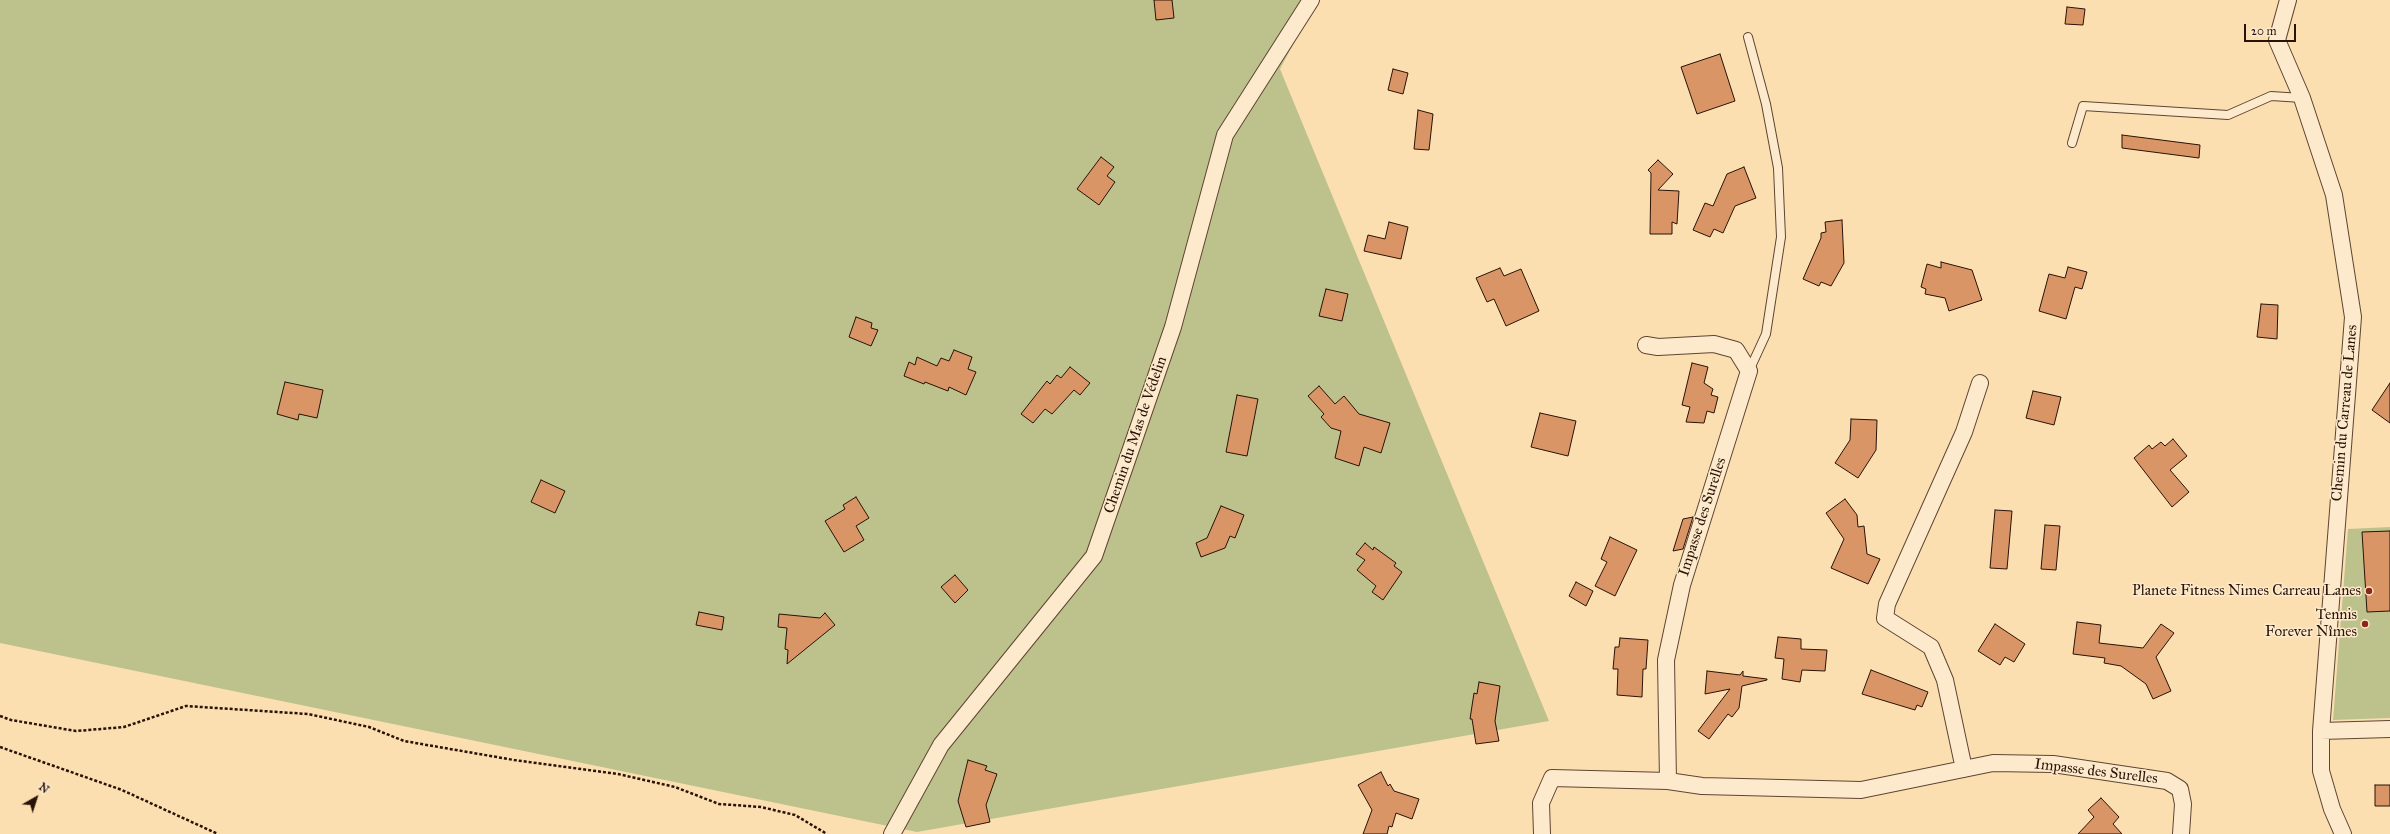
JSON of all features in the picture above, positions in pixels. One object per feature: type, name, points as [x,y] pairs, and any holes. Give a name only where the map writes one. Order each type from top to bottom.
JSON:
[{"type":"street","name":"Chemin du Mas de Védelin","points":[[892,834],[941,745],[1094,556],[1173,327],[1225,135],[1311,0]]},
{"type":"street","name":"Chemin du Carreau de Lanes","points":[[2288,0],[2277,40],[2302,98],[2334,195],[2353,317],[2321,731],[2321,771],[2332,809],[2343,834]]},
{"type":"street","points":[[1646,345],[1658,347],[1714,344],[1736,350],[1749,371]]},
{"type":"street","name":"Impasse des Surelles","points":[[1668,781],[1666,660],[1682,585],[1749,371]]},
{"type":"street","points":[[1964,769],[1945,680],[1931,647],[1885,618],[1887,604],[1964,432],[1980,383]]},
{"type":"street","points":[[2321,731],[2390,729]]},
{"type":"street","name":"Impasse des Surelles","points":[[1542,834],[1541,803],[1552,778],[1668,781],[1702,786],[1861,790],[1993,763],[2052,764],[2167,781],[2180,789],[2183,804],[2181,834]]},
{"type":"lane","points":[[1748,37],[1766,104],[1778,168],[1781,237],[1766,334],[1749,371]]},
{"type":"lane","points":[[2072,144],[2083,106],[2228,115],[2270,96],[2302,98]]},
{"type":"path","points":[[0,716],[11,720],[76,731],[124,727],[186,706],[308,714],[369,727],[404,741],[514,760],[618,774],[675,787],[719,804],[768,808],[795,815],[827,834]]},
{"type":"path","points":[[0,747],[122,790],[218,834]]},
{"type":"green space","points":[[0,0],[1317,0],[1280,69],[1549,721],[917,832],[0,643]]},
{"type":"green space","name":"Tennis Forever Nîmes","points":[[2390,527],[2390,718],[2333,720],[2348,529]]},
{"type":"building","points":[[1154,0],[1172,0],[1174,18],[1156,20]]},
{"type":"building","points":[[2067,7],[2085,9],[2083,25],[2065,24]]},
{"type":"building","points":[[1720,54],[1735,101],[1697,114],[1681,67]]},
{"type":"building","points":[[1393,69],[1408,73],[1403,94],[1388,90]]},
{"type":"building","points":[[1418,110],[1433,114],[1429,150],[1414,149]]},
{"type":"building","points":[[2122,135],[2200,145],[2199,158],[2122,148]]},
{"type":"building","points":[[1101,157],[1114,167],[1107,176],[1115,182],[1099,205],[1077,189]]},
{"type":"building","points":[[1658,160],[1673,174],[1658,190],[1679,191],[1677,224],[1672,222],[1672,234],[1650,234],[1651,173],[1648,170]]},
{"type":"building","points":[[1744,167],[1756,198],[1735,206],[1723,233],[1714,229],[1710,237],[1693,230],[1705,203],[1713,206],[1727,174]]},
{"type":"building","points":[[1842,220],[1844,263],[1831,286],[1821,282],[1819,286],[1803,279],[1821,238],[1821,233],[1826,232],[1825,222]]},
{"type":"building","points":[[1389,222],[1408,227],[1401,259],[1364,251],[1368,235],[1385,239]]},
{"type":"building","points":[[1941,262],[1972,270],[1982,300],[1949,311],[1945,298],[1925,294],[1926,289],[1921,287],[1927,264],[1941,268]]},
{"type":"building","points":[[2068,267],[2087,272],[2082,289],[2075,287],[2066,319],[2039,311],[2049,274],[2065,278]]},
{"type":"building","points":[[1500,268],[1504,276],[1521,269],[1539,311],[1506,326],[1494,299],[1487,302],[1476,278]]},
{"type":"building","points":[[1326,289],[1348,294],[1342,321],[1319,316]]},
{"type":"building","points":[[2261,304],[2278,305],[2277,339],[2257,337]]},
{"type":"building","points":[[856,317],[872,323],[871,328],[878,330],[871,346],[849,337]]},
{"type":"building","points":[[954,350],[972,357],[968,369],[976,372],[966,395],[949,387],[948,391],[904,376],[909,362],[915,365],[917,357],[937,366],[941,358],[949,361]]},
{"type":"building","points":[[1692,363],[1708,367],[1704,383],[1713,389],[1711,395],[1718,397],[1714,413],[1707,411],[1704,423],[1686,422],[1690,407],[1682,405]]},
{"type":"building","points":[[1070,367],[1090,383],[1080,395],[1074,390],[1052,414],[1045,409],[1033,423],[1021,414],[1047,381],[1050,384],[1057,375],[1061,378]]},
{"type":"building","points":[[285,382],[323,390],[317,418],[299,414],[298,420],[277,414]]},
{"type":"building","points":[[2390,383],[2390,423],[2372,410]]},
{"type":"building","points":[[1319,386],[1335,404],[1344,396],[1359,414],[1390,423],[1381,453],[1364,447],[1359,466],[1335,458],[1341,431],[1331,428],[1321,417],[1324,414],[1308,396]]},
{"type":"building","points":[[2033,391],[2061,397],[2054,425],[2026,418]]},
{"type":"building","points":[[1237,395],[1258,399],[1247,456],[1226,452]]},
{"type":"building","points":[[1540,413],[1576,421],[1568,456],[1531,447]]},
{"type":"building","points":[[1851,419],[1877,420],[1876,450],[1858,478],[1835,463],[1850,440]]},
{"type":"building","points":[[2173,439],[2187,456],[2170,470],[2189,492],[2172,507],[2134,458],[2149,445],[2152,449],[2161,442],[2165,446]]},
{"type":"building","points":[[541,480],[565,491],[555,513],[531,502]]},
{"type":"building","points":[[856,497],[869,518],[856,526],[864,540],[844,552],[825,521],[845,509],[843,505]]},
{"type":"building","points":[[1845,499],[1857,515],[1858,527],[1864,526],[1867,554],[1880,559],[1868,584],[1831,568],[1844,539],[1826,513]]},
{"type":"building","points":[[1221,506],[1244,515],[1235,538],[1230,536],[1225,548],[1201,557],[1196,543],[1207,538]]},
{"type":"building","points":[[1995,510],[2012,511],[2007,569],[1990,568]]},
{"type":"building","points":[[1693,517],[1683,549],[1673,551],[1683,519]]},
{"type":"building","points":[[2045,525],[2060,526],[2056,570],[2041,569]]},
{"type":"building","points":[[2390,531],[2390,611],[2367,612],[2362,532]]},
{"type":"building","points":[[1610,537],[1637,550],[1615,596],[1595,586],[1607,562],[1601,559]]},
{"type":"building","points":[[1365,543],[1373,550],[1374,547],[1396,563],[1394,566],[1402,572],[1383,600],[1372,592],[1376,586],[1357,570],[1365,560],[1356,554]]},
{"type":"building","points":[[955,575],[968,590],[955,603],[941,587]]},
{"type":"building","points":[[1576,582],[1593,591],[1586,606],[1569,596]]},
{"type":"building","points":[[699,612],[724,617],[722,630],[696,625]]},
{"type":"building","points":[[825,613],[835,625],[787,664],[788,650],[785,649],[787,628],[778,627],[779,614],[820,618]]},
{"type":"building","points":[[2077,622],[2101,625],[2099,643],[2143,648],[2161,624],[2174,633],[2156,657],[2171,691],[2153,699],[2146,684],[2121,666],[2104,663],[2105,658],[2073,654]]},
{"type":"building","points":[[1995,624],[2025,644],[2014,662],[2005,657],[2000,665],[1978,651]]},
{"type":"building","points":[[1778,637],[1801,639],[1801,649],[1827,650],[1825,671],[1802,670],[1800,682],[1782,679],[1784,659],[1775,658]]},
{"type":"building","points":[[1620,638],[1648,640],[1646,669],[1643,669],[1642,697],[1617,695],[1618,669],[1613,669],[1615,647],[1619,647]]},
{"type":"building","points":[[1871,670],[1928,692],[1922,707],[1917,705],[1915,710],[1862,694]]},
{"type":"building","points":[[1707,671],[1740,675],[1743,671],[1743,676],[1767,679],[1742,686],[1739,708],[1732,717],[1728,714],[1709,739],[1698,731],[1730,689],[1705,694]]},
{"type":"building","points":[[1479,682],[1500,686],[1495,721],[1499,741],[1476,744],[1472,719],[1470,719],[1474,693],[1477,694]]},
{"type":"building","points":[[968,760],[987,766],[985,770],[997,774],[986,805],[990,822],[966,827],[958,801]]},
{"type":"building","points":[[1381,772],[1388,786],[1390,784],[1394,791],[1419,799],[1412,819],[1396,813],[1392,827],[1389,826],[1387,834],[1363,834],[1372,810],[1358,785]]},
{"type":"building","points":[[2375,785],[2390,785],[2390,806],[2375,806]]},
{"type":"building","points":[[2101,798],[2119,817],[2113,824],[2122,834],[2078,834],[2094,817],[2088,810]]},
{"type":"place","name":"Planete Fitness Nimes Carreau Lanes","points":[[2369,591]]},
{"type":"place","name":"Tennis Forever Nîmes","points":[[2365,624]]}]
